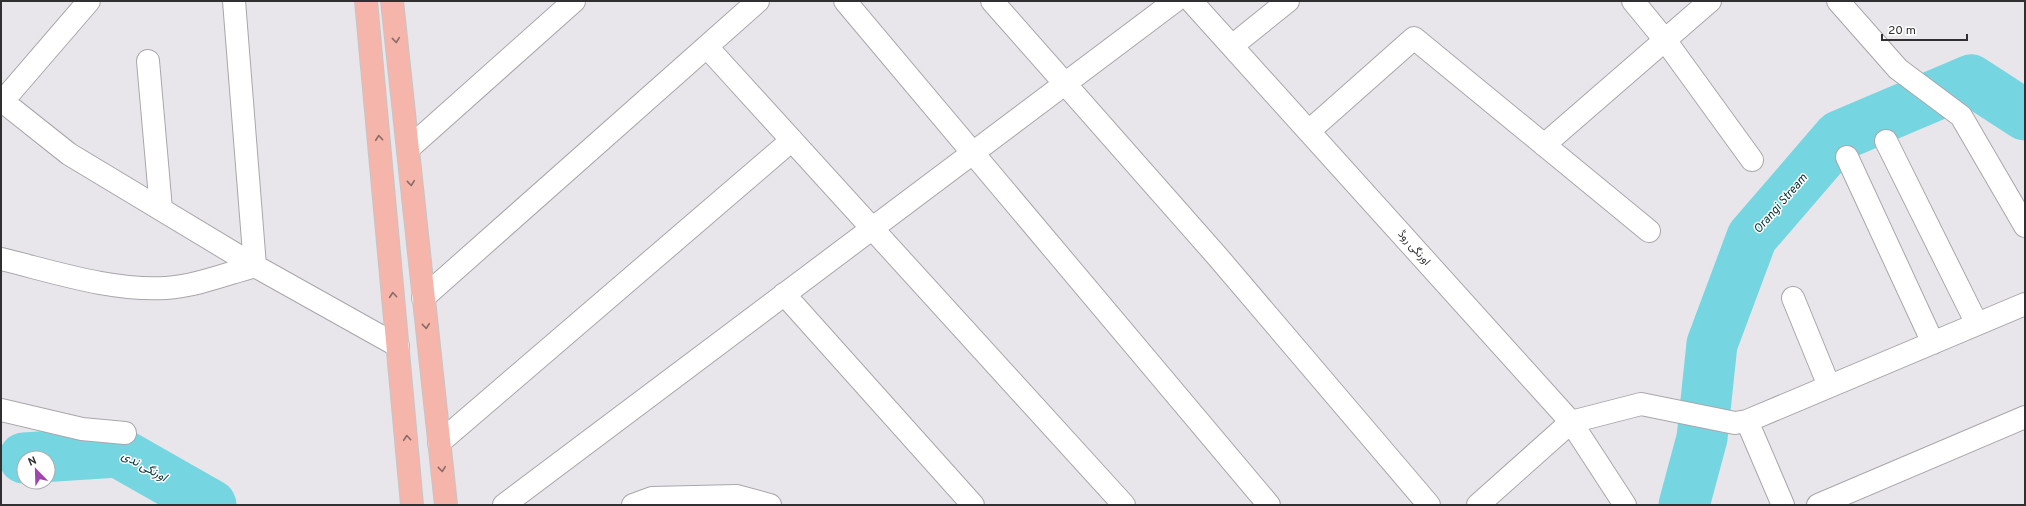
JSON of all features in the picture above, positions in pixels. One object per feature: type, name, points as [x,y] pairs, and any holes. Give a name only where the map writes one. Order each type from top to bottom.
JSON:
[{"type":"main road","points":[[366,1],[412,505]]},
{"type":"main road","points":[[392,1],[446,505]]},
{"type":"street","points":[[89,1],[2,101],[69,154],[255,266],[398,346]]},
{"type":"street","points":[[234,1],[255,266]]},
{"type":"street","points":[[408,148],[574,1]]},
{"type":"street","points":[[423,298],[758,1]]},
{"type":"street","points":[[845,1],[1269,505]]},
{"type":"street","points":[[992,1],[1222,262],[1429,505]]},
{"type":"street","points":[[504,505],[1175,1]]},
{"type":"street","name":"اورنگی روڈ","points":[[1191,1],[1571,422],[1625,505]]},
{"type":"street","points":[[1232,46],[1288,1]]},
{"type":"street","points":[[1633,1],[1665,40],[1752,160]]},
{"type":"street","points":[[1544,145],[1710,1]]},
{"type":"street","points":[[1838,1],[1898,69],[1962,116],[2025,226]]},
{"type":"street","points":[[1309,132],[1414,38],[1649,231]]},
{"type":"street","points":[[707,47],[1124,505]]},
{"type":"street","points":[[148,61],[161,209]]},
{"type":"street","points":[[439,443],[792,140]]},
{"type":"street","points":[[1886,141],[1977,324]]},
{"type":"street","points":[[1847,158],[1933,343]]},
{"type":"street","points":[[1,259],[112,286],[158,288],[190,284],[255,266]]},
{"type":"street","points":[[784,294],[973,505]]},
{"type":"street","points":[[1793,298],[1829,386]]},
{"type":"street","points":[[1478,505],[1571,422],[1641,404],[1741,422],[2025,304]]},
{"type":"street","points":[[1,410],[82,429],[124,433]]},
{"type":"street","points":[[1818,505],[2025,417]]},
{"type":"street","points":[[1741,422],[1783,505]]},
{"type":"street","points":[[633,505],[652,498],[737,496],[770,505]]},
{"type":"waterway","name":"Orangi Stream","points":[[1684,505],[1702,438],[1712,344],[1752,237],[1839,136],[1971,80],[2025,115]]},
{"type":"waterway","name":"اورنگی ندی","points":[[56,456],[118,452],[211,505]]}]
